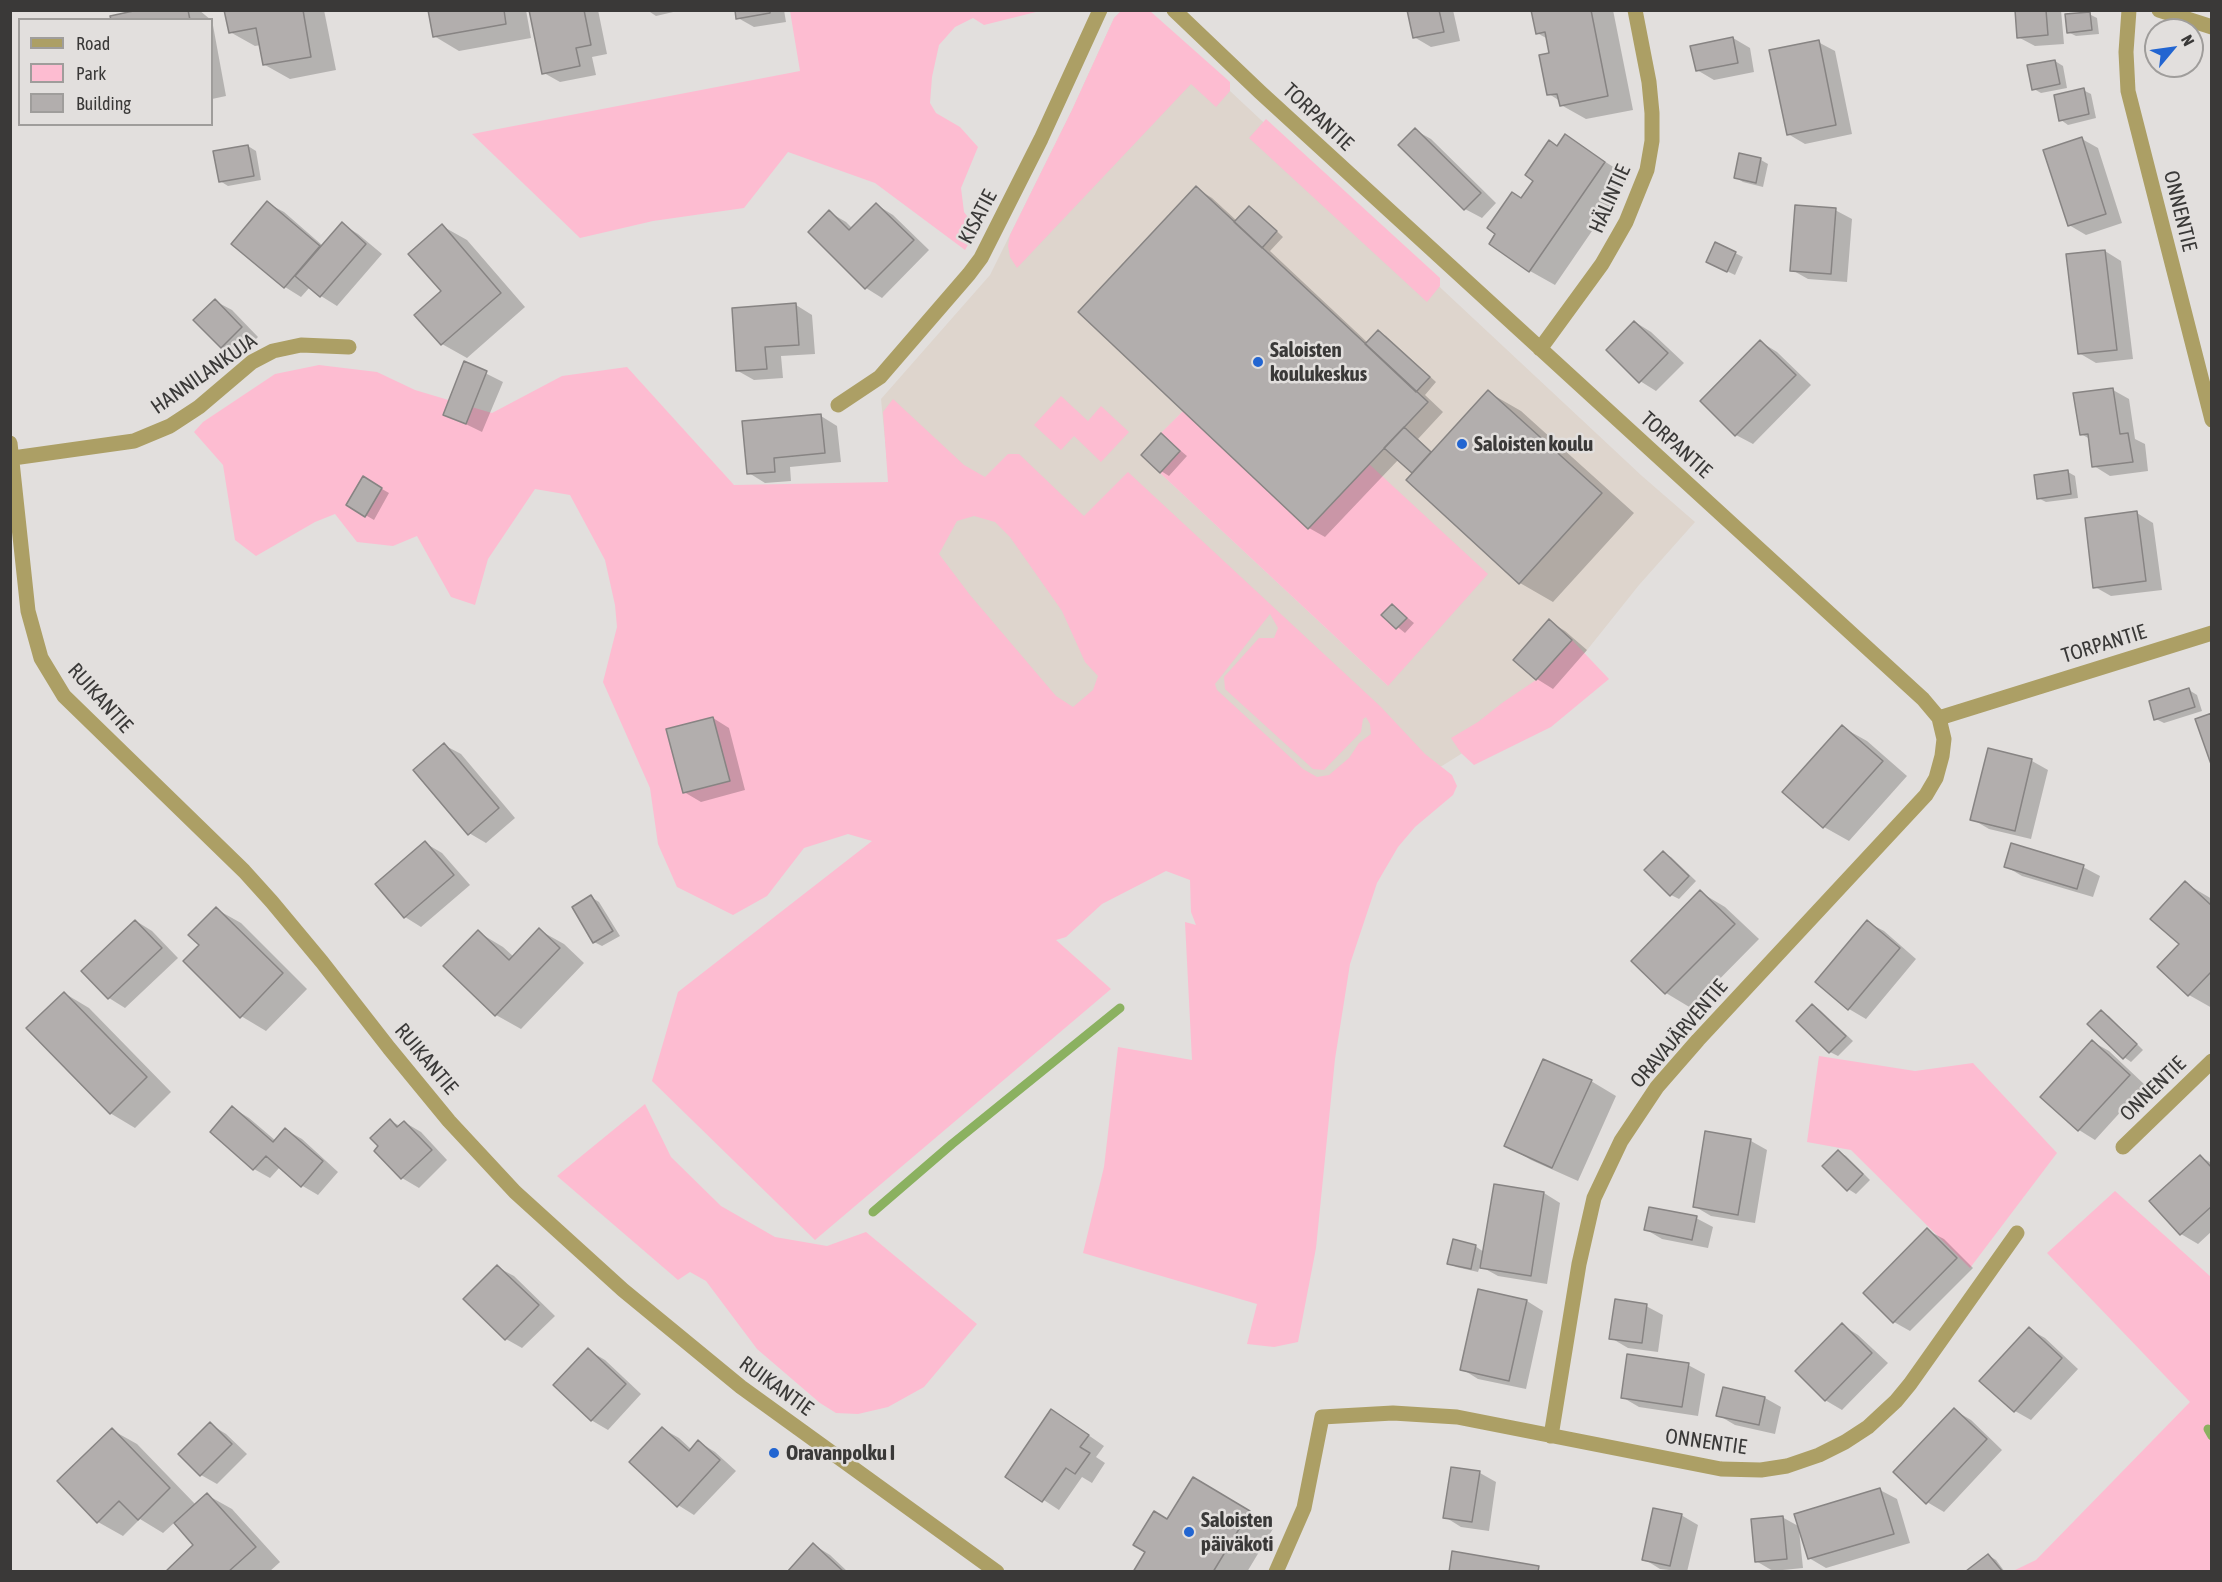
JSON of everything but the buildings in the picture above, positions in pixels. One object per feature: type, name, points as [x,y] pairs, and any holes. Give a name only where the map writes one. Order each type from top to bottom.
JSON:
[{"type":"street","name":"KISATIE","points":[[838,405],[880,377],[981,258],[1041,139],[1100,10]]},
{"type":"street","name":"TORPANTIE","points":[[1174,10],[1260,92],[1923,699],[1939,718],[2211,633]]},
{"type":"street","name":"HÄLINTIE","points":[[1540,349],[1602,264],[1626,222],[1647,170],[1652,141],[1652,113],[1649,82],[1635,10]]},
{"type":"street","name":"ONNENTIE","points":[[2129,10],[2126,52],[2128,91],[2211,420]]},
{"type":"street","points":[[2159,10],[2211,27]]},
{"type":"street","name":"HANNILANKUJA","points":[[13,458],[134,441],[170,426],[199,407],[252,362],[273,351],[301,345],[349,347]]},
{"type":"street","name":"RUIKANTIE","points":[[10,442],[28,611],[41,658],[64,696],[273,902],[396,1057],[449,1120],[515,1192],[623,1290],[741,1387],[998,1572]]},
{"type":"street","name":"ORAVAJÄRVENTIE","points":[[1551,1436],[1579,1263],[1594,1198],[1621,1141],[1657,1087],[1684,1056],[1926,795],[1936,778],[1942,756],[1944,739],[1939,718]]},
{"type":"street","name":"ONNENTIE","points":[[2123,1147],[2211,1061]]},
{"type":"street","name":"ONNENTIE","points":[[1276,1572],[1304,1508],[1322,1417],[1393,1413],[1446,1416],[1721,1469],[1761,1470],[1787,1466],[1819,1455],[1845,1442],[1868,1427],[1896,1401],[2017,1233]]},
{"type":"shaded area","name":"Saloisten koulu","points":[[1121,11],[1140,11],[1230,91],[1642,476],[1695,522],[1639,585],[1548,699],[1404,790],[1302,879],[1046,710],[889,482],[881,399],[990,275],[1072,110],[1114,18]],"holes":[[[1183,411],[1388,686],[1141,455]]]},
{"type":"green space","points":[[790,11],[1040,11],[984,25],[973,18],[955,27],[939,45],[932,77],[930,103],[936,113],[960,127],[978,147],[961,188],[964,212],[977,229],[965,250],[875,183],[788,152],[744,208],[653,221],[580,238],[472,134],[800,71]]},
{"type":"green space","points":[[1121,11],[1150,11],[1230,82],[1230,91],[1216,107],[1191,84],[1017,268],[1010,257],[1008,246],[1010,235],[1072,110],[1114,18]]},
{"type":"green space","points":[[1266,119],[1440,278],[1440,286],[1427,302],[1249,138]]},
{"type":"green space","points":[[319,365],[377,372],[415,390],[492,413],[562,376],[627,367],[734,485],[888,482],[883,412],[893,399],[964,465],[985,477],[1008,454],[1019,454],[1084,516],[1128,472],[1381,707],[1425,754],[1452,775],[1457,786],[1453,795],[1415,827],[1398,847],[1377,883],[1350,964],[1335,1059],[1316,1248],[1298,1342],[1274,1347],[1247,1344],[1257,1304],[1083,1253],[1104,1167],[1118,1047],[1192,1060],[1185,922],[1196,925],[1191,912],[1190,880],[1166,871],[1102,904],[1066,937],[1056,940],[1111,989],[815,1240],[652,1081],[678,992],[872,841],[848,834],[804,848],[767,896],[733,915],[677,887],[658,844],[650,788],[603,682],[617,627],[615,605],[605,560],[570,495],[535,489],[488,559],[475,605],[451,597],[417,536],[393,546],[357,542],[335,514],[315,522],[256,556],[235,540],[223,465],[194,432],[203,422],[275,374]],"holes":[[[974,516],[995,522],[1010,537],[1062,611],[1085,662],[1098,676],[1093,690],[1073,707],[1056,696],[970,595],[939,554],[957,521]],[[1270,614],[1278,628],[1274,638],[1259,638],[1224,677],[1225,689],[1313,769],[1324,770],[1361,732],[1363,719],[1366,717],[1370,724],[1371,734],[1359,743],[1349,758],[1329,775],[1317,777],[1303,769],[1217,690],[1215,684]]]},
{"type":"green space","points":[[1061,396],[1088,421],[1101,406],[1129,432],[1101,462],[1074,436],[1061,450],[1034,425]]},
{"type":"green space","points":[[1183,411],[1369,464],[1488,574],[1388,686],[1160,473],[1180,451],[1161,433]]},
{"type":"green space","points":[[1572,640],[1609,679],[1551,727],[1474,765],[1461,753],[1451,738],[1478,722],[1536,680]]},
{"type":"green space","points":[[1819,1056],[1915,1071],[1973,1063],[2057,1153],[1970,1268],[1851,1150],[1807,1142]]},
{"type":"green space","points":[[645,1104],[671,1157],[721,1206],[775,1237],[827,1246],[866,1232],[977,1324],[924,1387],[888,1407],[858,1414],[836,1413],[820,1403],[757,1349],[706,1281],[690,1272],[678,1280],[557,1176]]},
{"type":"green space","points":[[2115,1191],[2211,1277],[2211,1571],[2013,1571],[2036,1560],[2190,1402],[2047,1253]]},
{"type":"waterway","points":[[873,1212],[952,1144],[1120,1008]]},
{"type":"waterway","points":[[2208,1429],[2212,1436]]},
{"type":"place","name":"Saloisten koulukeskus","points":[[1258,362]]},
{"type":"place","name":"Saloisten koulu","points":[[1462,444]]},
{"type":"place","name":"Oravanpolku I","points":[[774,1453]]},
{"type":"place","name":"Saloisten päiväkoti","points":[[1189,1532]]}]
